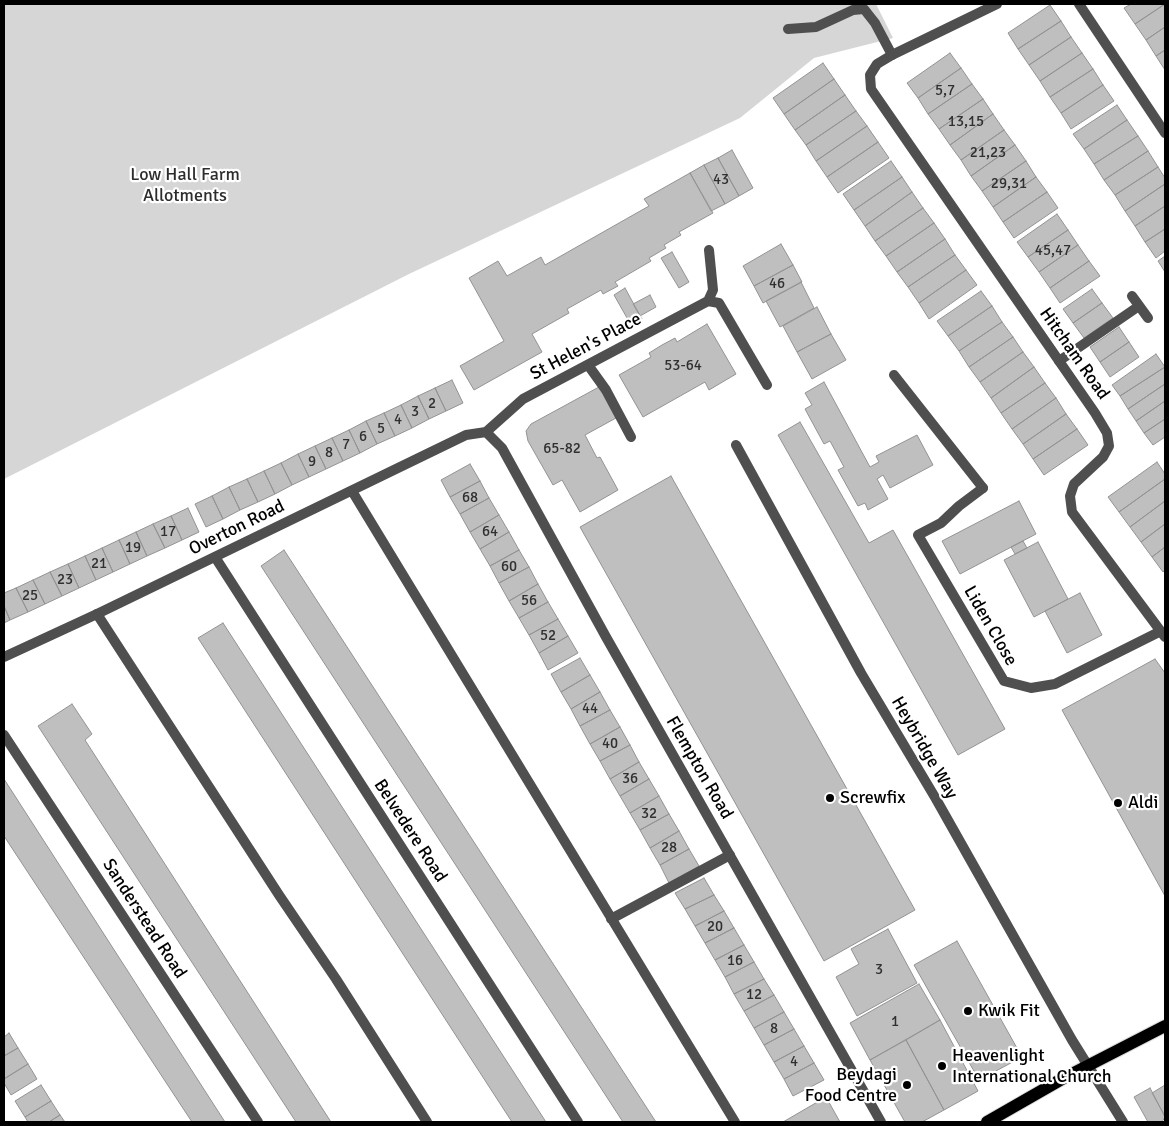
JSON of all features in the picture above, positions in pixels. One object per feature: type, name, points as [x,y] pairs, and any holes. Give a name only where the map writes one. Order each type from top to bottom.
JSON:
[{"type":"main road","points":[[987,1122],[1165,1026]]},
{"type":"street","points":[[788,29],[816,27],[853,10],[864,10],[875,23],[892,54],[997,4]]},
{"type":"street","points":[[1079,4],[1165,133]]},
{"type":"street","name":"Hitcham Road","points":[[892,54],[877,64],[870,75],[871,89],[1107,433],[1109,446],[1103,457],[1074,484],[1070,496],[1072,512],[1163,634]]},
{"type":"street","points":[[710,250],[713,290],[708,302],[719,303],[767,385]]},
{"type":"street","points":[[1132,296],[1148,318]]},
{"type":"street","name":"St Helen's Place","points":[[486,432],[523,399],[708,302]]},
{"type":"street","points":[[1059,361],[1139,306]]},
{"type":"street","points":[[588,365],[606,390],[631,437]]},
{"type":"street","name":"Liden Close","points":[[894,375],[983,488],[959,506],[941,523],[918,535],[1004,681],[1030,688],[1055,684],[1163,634]]},
{"type":"street","name":"Overton Road","points":[[4,657],[98,614],[466,435],[486,432]]},
{"type":"street","name":"Flempton Road","points":[[486,432],[502,448],[611,645],[881,1122]]},
{"type":"street","name":"Heybridge Way","points":[[736,445],[857,664],[1088,1066],[1124,1122]]},
{"type":"street","points":[[352,491],[610,919],[735,1122]]},
{"type":"street","name":"Belvedere Road","points":[[215,557],[578,1122]]},
{"type":"street","points":[[98,614],[336,978],[427,1122]]},
{"type":"street","name":"Sanderstead Road","points":[[4,734],[258,1122]]},
{"type":"street","points":[[610,919],[730,855]]},
{"type":"green space","name":"Low Hall Farm Allotments","points":[[4,4],[876,4],[893,38],[814,58],[740,118],[409,274],[4,479]]},
{"type":"building","points":[[1131,4],[1165,4],[1135,24],[1124,8]]},
{"type":"building","points":[[1165,4],[1165,27],[1146,40],[1135,24]]},
{"type":"building","points":[[1050,5],[1061,21],[1018,49],[1008,33]]},
{"type":"building","points":[[1061,21],[1071,37],[1029,65],[1018,49]]},
{"type":"building","points":[[1165,27],[1165,50],[1156,56],[1146,40]]},
{"type":"building","points":[[1071,37],[1082,53],[1040,81],[1029,65]]},
{"type":"building","points":[[1165,50],[1165,70],[1156,56]]},
{"type":"building","points":[[950,53],[961,68],[918,98],[907,83]]},
{"type":"building","points":[[1082,53],[1093,69],[1050,97],[1040,81]]},
{"type":"building","points":[[823,63],[834,79],[784,114],[773,98]]},
{"type":"building","points":[[961,68],[972,84],[928,114],[918,98]]},
{"type":"building","points":[[1093,69],[1103,85],[1061,113],[1050,97]]},
{"type":"building","points":[[834,79],[845,95],[795,130],[784,114]]},
{"type":"building","points":[[972,84],[983,99],[939,129],[928,114]]},
{"type":"building","points":[[1103,85],[1114,101],[1071,129],[1061,113]]},
{"type":"building","points":[[845,95],[856,111],[806,145],[795,130]]},
{"type":"building","points":[[983,99],[993,114],[950,145],[939,129]]},
{"type":"building","points":[[1117,105],[1127,120],[1084,149],[1073,134]]},
{"type":"building","points":[[856,111],[867,126],[816,161],[806,145]]},
{"type":"building","points":[[993,114],[1004,130],[961,160],[950,145]]},
{"type":"building","points":[[1127,120],[1138,136],[1094,164],[1084,149]]},
{"type":"building","points":[[867,126],[878,142],[827,177],[816,161]]},
{"type":"building","points":[[1004,130],[1015,145],[971,176],[961,160]]},
{"type":"building","points":[[1138,136],[1148,151],[1104,180],[1094,164]]},
{"type":"building","points":[[878,142],[889,158],[838,193],[827,177]]},
{"type":"building","points":[[1015,145],[1026,161],[982,191],[971,176]]},
{"type":"building","points":[[732,150],[753,188],[739,196],[718,158]]},
{"type":"building","points":[[1148,151],[1158,167],[1115,195],[1104,180]]},
{"type":"building","points":[[718,158],[739,196],[725,204],[704,165]]},
{"type":"building","points":[[891,161],[902,177],[854,210],[843,194]]},
{"type":"building","points":[[1026,161],[1036,177],[993,207],[982,191]]},
{"type":"building","points":[[704,165],[725,204],[711,211],[690,173]]},
{"type":"building","points":[[1158,167],[1165,178],[1165,184],[1125,211],[1115,195]]},
{"type":"building","points":[[690,173],[713,213],[679,232],[681,235],[664,245],[666,248],[649,258],[651,261],[615,282],[618,286],[603,294],[601,290],[567,309],[569,313],[532,334],[542,352],[474,390],[460,366],[504,341],[469,278],[498,261],[507,276],[541,257],[545,265],[649,206],[644,199]]},
{"type":"building","points":[[902,177],[912,192],[865,226],[854,210]]},
{"type":"building","points":[[1036,177],[1047,192],[1003,222],[993,207]]},
{"type":"building","points":[[1165,184],[1165,206],[1135,226],[1125,211]]},
{"type":"building","points":[[912,192],[923,208],[875,241],[865,226]]},
{"type":"building","points":[[1047,192],[1058,208],[1014,238],[1003,222]]},
{"type":"building","points":[[1165,206],[1165,229],[1145,242],[1135,226]]},
{"type":"building","points":[[923,208],[934,223],[886,256],[875,241]]},
{"type":"building","points":[[1057,214],[1068,230],[1028,257],[1017,242]]},
{"type":"building","points":[[934,223],[945,239],[897,272],[886,256]]},
{"type":"building","points":[[1165,229],[1165,251],[1156,258],[1145,242]]},
{"type":"building","points":[[1068,230],[1078,245],[1039,272],[1028,257]]},
{"type":"building","points":[[945,239],[955,255],[908,287],[897,272]]},
{"type":"building","points":[[781,244],[793,265],[754,286],[743,266]]},
{"type":"building","points":[[1078,245],[1089,261],[1050,288],[1039,272]]},
{"type":"building","points":[[672,252],[689,282],[679,288],[661,258]]},
{"type":"building","points":[[955,255],[966,270],[919,303],[908,287]]},
{"type":"building","points":[[1165,256],[1165,272],[1158,261]]},
{"type":"building","points":[[1089,261],[1100,276],[1060,303],[1050,288]]},
{"type":"building","points":[[793,265],[802,282],[763,303],[754,286]]},
{"type":"building","points":[[966,270],[977,285],[929,319],[919,303]]},
{"type":"building","points":[[801,282],[814,308],[780,327],[766,301]]},
{"type":"building","points":[[625,288],[642,319],[631,325],[614,295]]},
{"type":"building","points":[[1092,289],[1102,303],[1073,323],[1063,309]]},
{"type":"building","points":[[981,291],[992,306],[948,336],[937,321]]},
{"type":"building","points":[[650,295],[656,307],[640,316],[633,304]]},
{"type":"building","points":[[1102,303],[1113,318],[1084,338],[1073,323]]},
{"type":"building","points":[[992,306],[1002,322],[959,351],[948,336]]},
{"type":"building","points":[[817,307],[831,334],[797,352],[783,326]]},
{"type":"building","points":[[1002,322],[1013,337],[969,367],[959,351]]},
{"type":"building","points":[[707,324],[736,374],[709,390],[705,382],[643,417],[619,375],[651,357],[649,353],[662,345],[675,338],[677,342]]},
{"type":"building","points":[[1119,327],[1129,342],[1100,362],[1090,347]]},
{"type":"building","points":[[831,334],[846,360],[812,379],[797,352]]},
{"type":"building","points":[[1013,337],[1023,352],[980,382],[969,367]]},
{"type":"building","points":[[1129,342],[1139,357],[1110,377],[1100,362]]},
{"type":"building","points":[[1023,352],[1034,367],[991,398],[980,382]]},
{"type":"building","points":[[1156,354],[1165,367],[1120,396],[1112,385]]},
{"type":"building","points":[[1034,367],[1045,383],[1001,413],[991,398]]},
{"type":"building","points":[[1165,367],[1165,384],[1128,409],[1120,396]]},
{"type":"building","points":[[452,380],[463,403],[446,411],[435,388]]},
{"type":"building","points":[[824,382],[870,467],[879,462],[876,456],[917,435],[933,465],[890,488],[883,475],[877,479],[888,499],[868,510],[865,503],[858,506],[838,470],[844,467],[830,441],[824,444],[805,409],[812,405],[805,393]]},
{"type":"building","points":[[1045,383],[1056,398],[1012,429],[1001,413]]},
{"type":"building","points":[[1165,384],[1165,401],[1136,421],[1128,409]]},
{"type":"building","points":[[599,387],[616,418],[585,435],[597,458],[600,457],[618,490],[580,512],[562,480],[553,485],[528,441],[526,431],[531,424]]},
{"type":"building","points":[[435,388],[446,411],[429,419],[418,396]]},
{"type":"building","points":[[418,396],[429,419],[412,428],[401,405]]},
{"type":"building","points":[[1056,398],[1066,414],[1023,444],[1012,429]]},
{"type":"building","points":[[1165,401],[1165,419],[1144,433],[1136,421]]},
{"type":"building","points":[[401,405],[412,428],[395,436],[384,413]]},
{"type":"building","points":[[384,413],[395,436],[377,444],[366,421]]},
{"type":"building","points":[[1066,414],[1077,429],[1033,459],[1023,444]]},
{"type":"building","points":[[1165,419],[1165,437],[1153,445],[1144,433]]},
{"type":"building","points":[[366,421],[377,444],[360,453],[349,430]]},
{"type":"building","points":[[800,422],[869,543],[893,530],[1005,729],[958,755],[778,435]]},
{"type":"building","points":[[1077,429],[1088,445],[1044,475],[1033,459]]},
{"type":"building","points":[[349,430],[360,453],[343,461],[332,438]]},
{"type":"building","points":[[332,438],[343,461],[326,469],[315,446]]},
{"type":"building","points":[[315,446],[326,469],[309,477],[298,454]]},
{"type":"building","points":[[298,454],[309,477],[292,485],[281,463]]},
{"type":"building","points":[[1157,462],[1165,474],[1165,479],[1119,512],[1108,497]]},
{"type":"building","points":[[281,463],[292,485],[275,494],[264,471]]},
{"type":"building","points":[[470,464],[480,481],[450,497],[441,480]]},
{"type":"building","points":[[264,471],[275,494],[258,502],[247,479]]},
{"type":"building","points":[[671,476],[915,910],[824,961],[580,527]]},
{"type":"building","points":[[247,479],[258,502],[240,510],[229,487]]},
{"type":"building","points":[[1165,479],[1165,501],[1130,527],[1119,512]]},
{"type":"building","points":[[480,481],[489,498],[460,514],[450,497]]},
{"type":"building","points":[[229,487],[240,510],[223,519],[212,496]]},
{"type":"building","points":[[212,496],[223,519],[206,527],[195,504]]},
{"type":"building","points":[[489,498],[499,515],[470,532],[460,514]]},
{"type":"building","points":[[1019,501],[1036,534],[960,574],[942,541]]},
{"type":"building","points":[[1165,501],[1165,524],[1141,542],[1130,527]]},
{"type":"building","points":[[188,508],[199,532],[182,540],[171,516]]},
{"type":"building","points":[[499,515],[509,532],[480,549],[470,532]]},
{"type":"building","points":[[171,516],[182,540],[165,548],[153,524]]},
{"type":"building","points":[[153,524],[165,548],[147,556],[136,532]]},
{"type":"building","points":[[1165,524],[1165,547],[1152,557],[1141,542]]},
{"type":"building","points":[[136,532],[147,556],[130,564],[119,540]]},
{"type":"building","points":[[509,532],[519,550],[490,566],[480,549]]},
{"type":"building","points":[[119,540],[130,564],[113,572],[102,548]]},
{"type":"building","points":[[1023,541],[1027,548],[1015,554],[1011,547]]},
{"type":"building","points":[[1038,542],[1068,599],[1034,617],[1004,560]]},
{"type":"building","points":[[1165,547],[1165,570],[1163,572],[1152,557]]},
{"type":"building","points":[[102,548],[113,572],[96,580],[85,556]]},
{"type":"building","points":[[284,550],[656,1122],[623,1122],[261,566]]},
{"type":"building","points":[[519,550],[529,567],[499,583],[490,566]]},
{"type":"building","points":[[85,556],[96,580],[79,588],[68,564]]},
{"type":"building","points":[[68,564],[79,588],[62,596],[50,572]]},
{"type":"building","points":[[529,567],[538,584],[509,601],[499,583]]},
{"type":"building","points":[[50,572],[62,596],[45,604],[33,580]]},
{"type":"building","points":[[33,580],[45,604],[28,612],[16,588]]},
{"type":"building","points":[[538,584],[548,602],[519,618],[509,601]]},
{"type":"building","points":[[16,588],[28,612],[10,620],[4,606],[4,593]]},
{"type":"building","points":[[1080,593],[1102,635],[1067,653],[1045,611]]},
{"type":"building","points":[[548,602],[558,619],[529,635],[519,618]]},
{"type":"building","points":[[4,606],[10,620],[4,623]]},
{"type":"building","points":[[558,619],[568,636],[539,653],[529,635]]},
{"type":"building","points":[[223,623],[546,1122],[512,1122],[198,638]]},
{"type":"building","points":[[568,636],[578,653],[548,670],[539,653]]},
{"type":"building","points":[[580,658],[590,675],[561,692],[551,674]]},
{"type":"building","points":[[1155,659],[1165,673],[1165,896],[1062,710]]},
{"type":"building","points":[[590,675],[600,692],[571,709],[561,692]]},
{"type":"building","points":[[600,692],[610,710],[580,726],[571,709]]},
{"type":"building","points":[[72,704],[92,734],[85,740],[331,1122],[296,1122],[38,726]]},
{"type":"building","points":[[610,710],[620,727],[590,744],[580,726]]},
{"type":"building","points":[[620,727],[630,745],[600,761],[590,744]]},
{"type":"building","points":[[630,745],[639,762],[610,779],[600,761]]},
{"type":"building","points":[[639,762],[649,779],[620,796],[610,779]]},
{"type":"building","points":[[4,779],[225,1122],[192,1122],[4,836]]},
{"type":"building","points":[[649,779],[659,796],[630,813],[620,796]]},
{"type":"building","points":[[659,796],[669,814],[640,830],[630,813]]},
{"type":"building","points":[[669,814],[679,831],[650,848],[640,830]]},
{"type":"building","points":[[679,831],[689,849],[660,865],[650,848]]},
{"type":"building","points":[[689,849],[699,866],[669,883],[660,865]]},
{"type":"building","points":[[704,878],[714,895],[685,909],[675,893]]},
{"type":"building","points":[[714,895],[724,911],[695,926],[685,909]]},
{"type":"building","points":[[724,911],[734,928],[705,943],[695,926]]},
{"type":"building","points":[[734,928],[744,945],[715,960],[705,943]]},
{"type":"building","points":[[888,929],[917,983],[857,1016],[836,977],[859,964],[851,949]]},
{"type":"building","name":"Kwik Fit","points":[[957,941],[1022,1057],[979,1080],[914,965]]},
{"type":"building","points":[[744,945],[754,962],[725,977],[715,960]]},
{"type":"building","points":[[754,962],[764,979],[734,994],[725,977]]},
{"type":"building","points":[[764,979],[774,995],[744,1011],[734,994]]},
{"type":"building","points":[[919,984],[940,1020],[870,1060],[850,1023]]},
{"type":"building","points":[[774,995],[784,1012],[754,1028],[744,1011]]},
{"type":"building","points":[[784,1012],[794,1029],[764,1045],[754,1028]]},
{"type":"building","name":"Heavenlight International Church","points":[[940,1020],[978,1091],[944,1110],[906,1040]]},
{"type":"building","points":[[794,1029],[804,1046],[774,1062],[764,1045]]},
{"type":"building","points":[[9,1033],[18,1048],[4,1056],[4,1037]]},
{"type":"building","name":"Beydagi Food Centre","points":[[906,1040],[944,1110],[922,1122],[905,1122],[870,1060]]},
{"type":"building","points":[[804,1046],[814,1063],[784,1079],[774,1062]]},
{"type":"building","points":[[18,1048],[28,1064],[4,1079],[4,1056]]},
{"type":"building","points":[[814,1063],[824,1080],[793,1096],[784,1079]]},
{"type":"building","points":[[28,1064],[37,1079],[11,1095],[4,1083],[4,1079]]},
{"type":"building","points":[[41,1085],[51,1101],[25,1117],[15,1101]]},
{"type":"building","points":[[1165,1085],[1165,1116],[1152,1093]]},
{"type":"building","points":[[1150,1088],[1165,1117],[1162,1122],[1148,1122],[1134,1097]]},
{"type":"building","points":[[826,1097],[840,1122],[783,1122]]},
{"type":"building","points":[[51,1101],[60,1115],[49,1122],[28,1122],[25,1117]]},
{"type":"building","points":[[60,1115],[65,1122],[49,1122]]},
{"type":"place","name":"Screwfix","points":[[830,798]]},
{"type":"place","name":"Aldi","points":[[1118,803]]},
{"type":"place","name":"Kwik Fit","points":[[968,1011]]},
{"type":"place","name":"Heavenlight International Church","points":[[942,1066]]},
{"type":"place","name":"Beydagi Food Centre","points":[[907,1085]]}]
